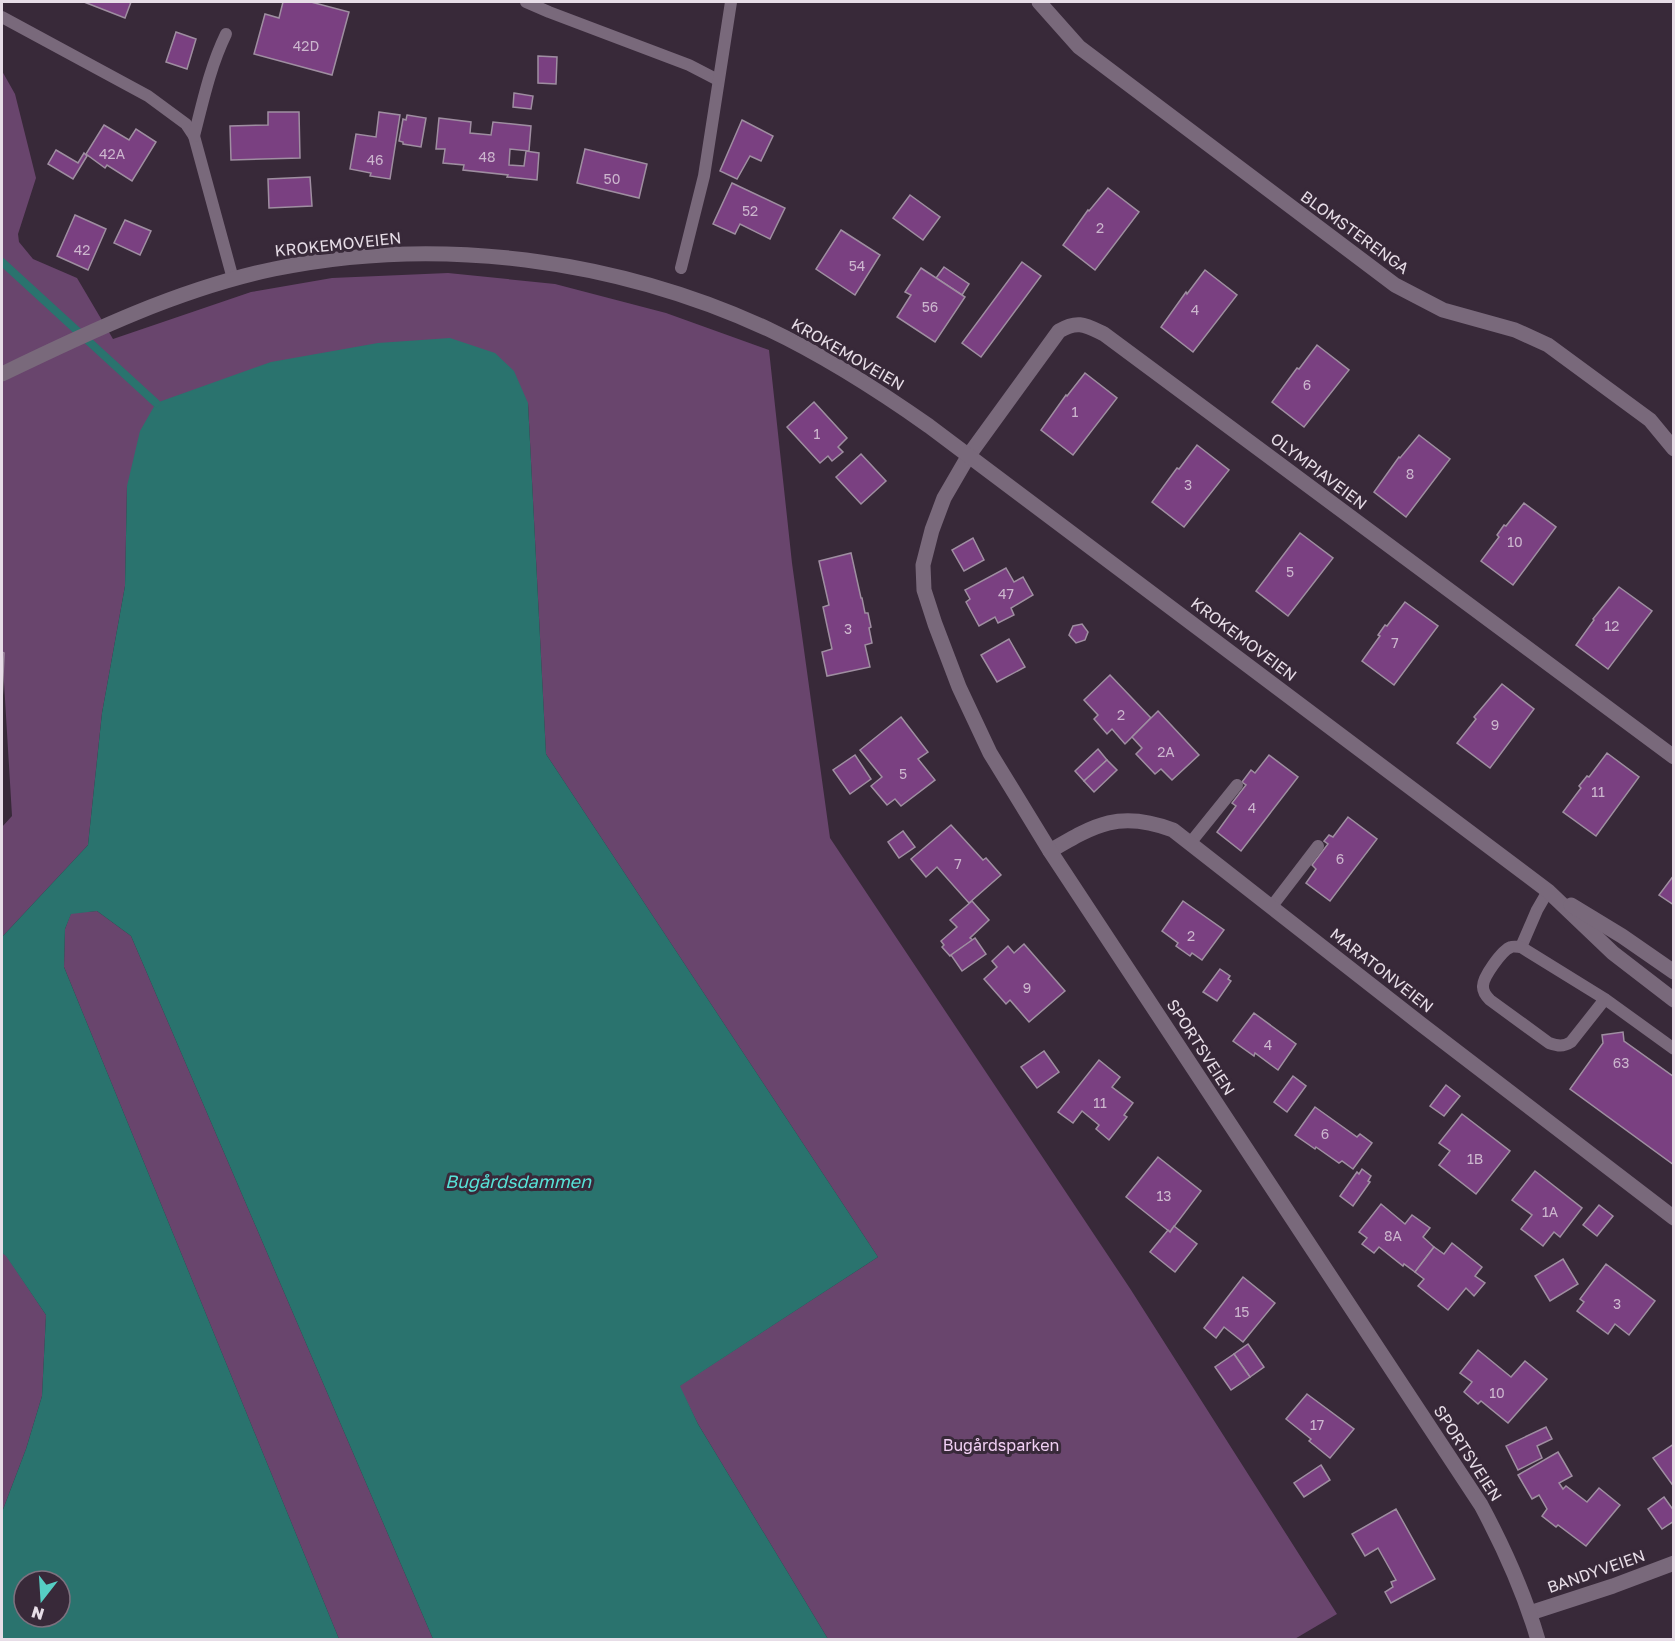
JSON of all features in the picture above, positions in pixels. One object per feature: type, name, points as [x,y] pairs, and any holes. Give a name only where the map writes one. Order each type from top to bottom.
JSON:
[{"type":"street","name":"BLOMSTERENGA","points":[[1039,2],[1079,47],[1395,285],[1443,310],[1515,330],[1548,345],[1650,420],[1674,449]]},
{"type":"street","name":"KROKEMOVEIEN","points":[[2,374],[152,306],[233,279],[312,262],[405,254],[506,258],[581,268],[629,278],[686,295],[730,312],[800,345],[872,387],[969,455],[1548,891],[1622,936],[1674,972]]},
{"type":"street","name":"OLYMPIAVEIEN","points":[[969,455],[1059,332],[1071,324],[1085,325],[1114,341],[1674,757]]},
{"type":"street","name":"SPORTSVEIEN","points":[[969,455],[944,498],[932,530],[923,565],[924,590],[959,687],[986,743],[1050,851],[1481,1504],[1507,1555],[1538,1640]]},
{"type":"street","name":"MARATONVEIEN","points":[[1050,851],[1086,830],[1107,822],[1129,819],[1153,822],[1173,830],[1674,1218]]},
{"type":"street","name":"KROKEMOVEIEN","points":[[1548,891],[1612,953],[1674,1000]]},
{"type":"street","name":"BANDYVEIEN","points":[[1530,1613],[1674,1563]]},
{"type":"lane","points":[[526,2],[689,64],[718,80]]},
{"type":"lane","points":[[681,268],[704,176],[731,2]]},
{"type":"lane","points":[[2,17],[148,96],[186,124],[194,136],[233,279]]},
{"type":"lane","points":[[194,136],[207,82],[226,34]]},
{"type":"lane","points":[[1191,842],[1237,785]]},
{"type":"lane","points":[[1272,906],[1318,846]]},
{"type":"lane","points":[[1521,947],[1548,891]]},
{"type":"lane","points":[[1605,999],[1571,1042],[1565,1046],[1558,1046],[1549,1043],[1490,1000],[1483,991],[1484,978],[1503,952],[1512,946],[1521,947],[1605,999],[1674,1049]]},
{"type":"green space","name":"Bugårdsparken","points":[[2,71],[15,94],[36,178],[18,234],[19,242],[33,259],[77,278],[113,339],[251,292],[332,278],[448,273],[555,284],[666,313],[769,350],[792,563],[830,838],[1131,1290],[1337,1614],[1293,1640],[828,1639],[698,1424],[679,1386],[878,1257],[546,754],[528,403],[127,486],[125,586],[102,713],[88,845],[2,937],[2,827],[12,816],[2,649]]},
{"type":"green space","points":[[97,911],[131,936],[433,1639],[339,1639],[64,967],[65,929],[71,913]]},
{"type":"green space","points":[[2,1253],[6,1255],[46,1315],[42,1396],[26,1449],[2,1512]]},
{"type":"water","name":"Bugårdsdammen","points":[[450,338],[495,353],[514,371],[528,403],[546,754],[878,1257],[680,1386],[698,1424],[828,1639],[433,1639],[131,936],[97,911],[71,914],[65,929],[64,967],[339,1639],[2,1639],[2,1512],[26,1449],[42,1396],[46,1315],[2,1253],[2,937],[88,845],[102,713],[125,586],[127,486],[140,431],[156,403],[271,362],[378,343]]},
{"type":"building","points":[[84,2],[131,2],[125,18]]},
{"type":"building","points":[[283,2],[311,2],[349,12],[332,75],[254,54],[265,14],[279,18]]},
{"type":"building","points":[[176,32],[196,39],[187,69],[166,62]]},
{"type":"building","points":[[538,56],[557,57],[556,84],[538,83]]},
{"type":"building","points":[[514,93],[533,96],[531,109],[513,107]]},
{"type":"building","points":[[268,112],[299,112],[300,158],[231,160],[230,126],[268,125]]},
{"type":"building","points":[[379,112],[400,115],[390,179],[370,176],[371,173],[350,169],[356,134],[376,137]]},
{"type":"building","points":[[407,115],[426,118],[421,147],[403,144],[399,141],[403,119],[406,120]]},
{"type":"building","points":[[439,118],[471,122],[470,133],[491,135],[493,122],[531,126],[529,151],[510,149],[509,165],[524,166],[526,151],[539,153],[537,180],[463,170],[464,165],[443,163],[445,149],[436,149]]},
{"type":"building","points":[[742,120],[773,136],[761,161],[750,156],[737,179],[720,171]]},
{"type":"building","points":[[104,125],[129,140],[136,129],[156,142],[132,181],[107,165],[105,168],[86,154]]},
{"type":"building","points":[[585,149],[647,164],[639,198],[577,183]]},
{"type":"building","points":[[56,150],[78,163],[84,153],[87,156],[73,179],[48,164]]},
{"type":"building","points":[[310,177],[312,206],[269,208],[268,179]]},
{"type":"building","points":[[732,183],[785,208],[770,239],[740,224],[735,234],[713,224]]},
{"type":"building","points":[[1108,188],[1139,212],[1095,270],[1063,245],[1088,210]]},
{"type":"building","points":[[910,195],[940,217],[923,240],[893,218]]},
{"type":"building","points":[[75,215],[106,229],[88,270],[57,256]]},
{"type":"building","points":[[125,220],[151,231],[140,255],[114,243]]},
{"type":"building","points":[[841,230],[880,255],[855,295],[816,269]]},
{"type":"building","points":[[1022,262],[1041,276],[981,357],[962,343]]},
{"type":"building","points":[[944,267],[969,284],[962,295],[936,278]]},
{"type":"building","points":[[921,268],[965,297],[935,342],[897,317],[911,295],[905,292]]},
{"type":"building","points":[[1205,270],[1237,295],[1193,352],[1161,327]]},
{"type":"building","points":[[1317,345],[1349,370],[1304,427],[1272,402]]},
{"type":"building","points":[[1085,373],[1117,398],[1073,455],[1041,430]]},
{"type":"building","points":[[814,402],[847,438],[838,447],[843,452],[832,461],[828,456],[820,463],[787,427]]},
{"type":"building","points":[[1419,435],[1450,459],[1406,517],[1374,492],[1399,457]]},
{"type":"building","points":[[1197,445],[1229,470],[1184,527],[1152,502]]},
{"type":"building","points":[[861,454],[886,481],[861,504],[836,477]]},
{"type":"building","points":[[1524,503],[1556,527],[1513,585],[1481,561],[1499,537],[1497,535],[1504,525],[1506,526]]},
{"type":"building","points":[[1300,533],[1333,558],[1288,616],[1256,591]]},
{"type":"building","points":[[973,538],[984,560],[964,571],[952,550]]},
{"type":"building","points":[[851,553],[865,613],[868,613],[871,627],[869,628],[872,643],[865,645],[870,667],[827,676],[822,652],[832,649],[823,607],[829,605],[819,561]]},
{"type":"building","points":[[1006,568],[1014,582],[1023,577],[1033,595],[1011,608],[1014,615],[998,623],[995,617],[979,626],[966,602],[970,599],[965,590]]},
{"type":"building","points":[[1619,587],[1652,611],[1608,669],[1576,645],[1593,619]]},
{"type":"building","points":[[1405,602],[1438,626],[1394,685],[1362,661],[1385,625],[1387,626]]},
{"type":"building","points":[[1082,624],[1088,632],[1085,640],[1076,643],[1069,635],[1073,626]]},
{"type":"building","points":[[1009,639],[1025,667],[997,682],[981,655]]},
{"type":"building","points":[[2,652],[4,653],[2,702]]},
{"type":"building","points":[[1110,675],[1151,718],[1125,744],[1112,729],[1107,734],[1094,719],[1098,715],[1084,700]]},
{"type":"building","points":[[1502,684],[1534,709],[1490,768],[1457,743],[1476,719],[1474,717]]},
{"type":"building","points":[[1158,711],[1199,755],[1172,780],[1161,769],[1155,774],[1136,754],[1142,748],[1132,737]]},
{"type":"building","points":[[901,717],[928,752],[918,759],[935,780],[901,806],[895,799],[887,805],[871,786],[882,777],[860,750]]},
{"type":"building","points":[[1098,749],[1107,760],[1084,781],[1075,771]]},
{"type":"building","points":[[1607,753],[1639,777],[1596,836],[1563,812],[1581,788],[1579,786],[1587,776],[1589,777]]},
{"type":"building","points":[[855,755],[871,779],[850,794],[833,770]]},
{"type":"building","points":[[1269,755],[1298,777],[1241,851],[1217,832],[1236,806],[1232,803],[1246,785],[1242,782],[1251,770],[1255,773]]},
{"type":"building","points":[[1107,760],[1117,770],[1094,792],[1084,781]]},
{"type":"building","points":[[1348,817],[1377,839],[1330,901],[1306,883],[1316,869],[1312,865],[1328,844],[1324,841],[1329,835],[1333,837]]},
{"type":"building","points":[[951,825],[983,860],[986,858],[1001,875],[969,903],[937,867],[926,877],[911,859]]},
{"type":"building","points":[[903,831],[915,847],[899,858],[888,842]]},
{"type":"building","points":[[1674,875],[1674,905],[1659,895]]},
{"type":"building","points":[[972,901],[989,920],[970,938],[973,940],[950,956],[942,947],[944,945],[941,941],[957,927],[950,920]]},
{"type":"building","points":[[1183,901],[1224,930],[1202,960],[1192,953],[1190,956],[1176,946],[1178,943],[1162,931]]},
{"type":"building","points":[[975,938],[986,954],[962,971],[951,955]]},
{"type":"building","points":[[1024,944],[1065,991],[1029,1022],[1010,1000],[1006,1004],[984,979],[997,967],[992,961],[1008,946],[1014,953]]},
{"type":"building","points":[[1220,969],[1230,976],[1228,979],[1231,981],[1217,1001],[1203,992]]},
{"type":"building","points":[[1254,1013],[1296,1044],[1278,1070],[1255,1053],[1254,1056],[1233,1041]]},
{"type":"building","points":[[1623,1032],[1624,1041],[1674,1077],[1674,1165],[1570,1089],[1603,1043],[1602,1035]]},
{"type":"building","points":[[1044,1051],[1059,1072],[1037,1088],[1021,1067]]},
{"type":"building","points":[[1099,1060],[1120,1077],[1112,1087],[1133,1103],[1124,1115],[1127,1117],[1109,1140],[1096,1129],[1099,1125],[1082,1111],[1073,1123],[1058,1112]]},
{"type":"building","points":[[1293,1076],[1306,1086],[1287,1112],[1274,1102]]},
{"type":"building","points":[[1446,1085],[1460,1096],[1444,1116],[1430,1106]]},
{"type":"building","points":[[1315,1107],[1357,1137],[1360,1134],[1372,1143],[1353,1169],[1342,1161],[1339,1163],[1316,1147],[1315,1149],[1295,1135]]},
{"type":"building","points":[[1462,1114],[1510,1151],[1476,1194],[1439,1165],[1450,1151],[1439,1143]]},
{"type":"building","points":[[1158,1157],[1201,1191],[1170,1232],[1126,1197]]},
{"type":"building","points":[[1362,1169],[1371,1176],[1368,1181],[1370,1182],[1353,1206],[1340,1196],[1357,1172],[1359,1174]]},
{"type":"building","points":[[1535,1171],[1582,1208],[1560,1237],[1554,1232],[1543,1246],[1521,1229],[1532,1215],[1512,1200]]},
{"type":"building","points":[[1381,1204],[1405,1224],[1412,1215],[1430,1228],[1423,1237],[1434,1247],[1415,1272],[1404,1264],[1403,1266],[1379,1247],[1374,1253],[1362,1244],[1367,1238],[1359,1232]]},
{"type":"building","points":[[1599,1205],[1613,1216],[1597,1236],[1583,1225]]},
{"type":"building","points":[[1174,1226],[1197,1244],[1175,1272],[1150,1252]]},
{"type":"building","points":[[1452,1243],[1482,1267],[1475,1276],[1485,1283],[1474,1296],[1466,1288],[1448,1310],[1418,1286],[1424,1279],[1415,1272],[1434,1247],[1444,1254]]},
{"type":"building","points":[[1563,1259],[1578,1284],[1550,1301],[1535,1276]]},
{"type":"building","points":[[1606,1264],[1655,1301],[1629,1335],[1615,1324],[1608,1334],[1577,1311],[1584,1302],[1580,1299]]},
{"type":"building","points":[[1243,1277],[1275,1303],[1243,1342],[1224,1327],[1216,1338],[1204,1328]]},
{"type":"building","points":[[1248,1344],[1264,1367],[1250,1377],[1234,1354]]},
{"type":"building","points":[[1478,1350],[1511,1377],[1525,1361],[1547,1379],[1508,1423],[1481,1401],[1478,1404],[1464,1392],[1472,1382],[1460,1373]]},
{"type":"building","points":[[1234,1354],[1250,1377],[1231,1390],[1215,1367]]},
{"type":"building","points":[[1307,1394],[1354,1429],[1330,1458],[1286,1419]]},
{"type":"building","points":[[1546,1427],[1552,1439],[1537,1446],[1542,1458],[1518,1470],[1506,1446]]},
{"type":"building","points":[[1674,1444],[1674,1487],[1653,1458]]},
{"type":"building","points":[[1558,1452],[1572,1476],[1559,1483],[1563,1489],[1566,1486],[1587,1502],[1599,1488],[1620,1505],[1586,1546],[1542,1516],[1547,1509],[1539,1495],[1532,1499],[1518,1475]]},
{"type":"building","points":[[1321,1465],[1330,1480],[1304,1497],[1294,1483]]},
{"type":"building","points":[[1664,1497],[1674,1511],[1674,1521],[1662,1529],[1648,1509]]},
{"type":"building","points":[[1396,1509],[1435,1579],[1391,1603],[1385,1592],[1393,1587],[1391,1582],[1396,1580],[1378,1548],[1365,1556],[1352,1534]]},
{"type":"waterway","points":[[2,262],[156,403]]}]
